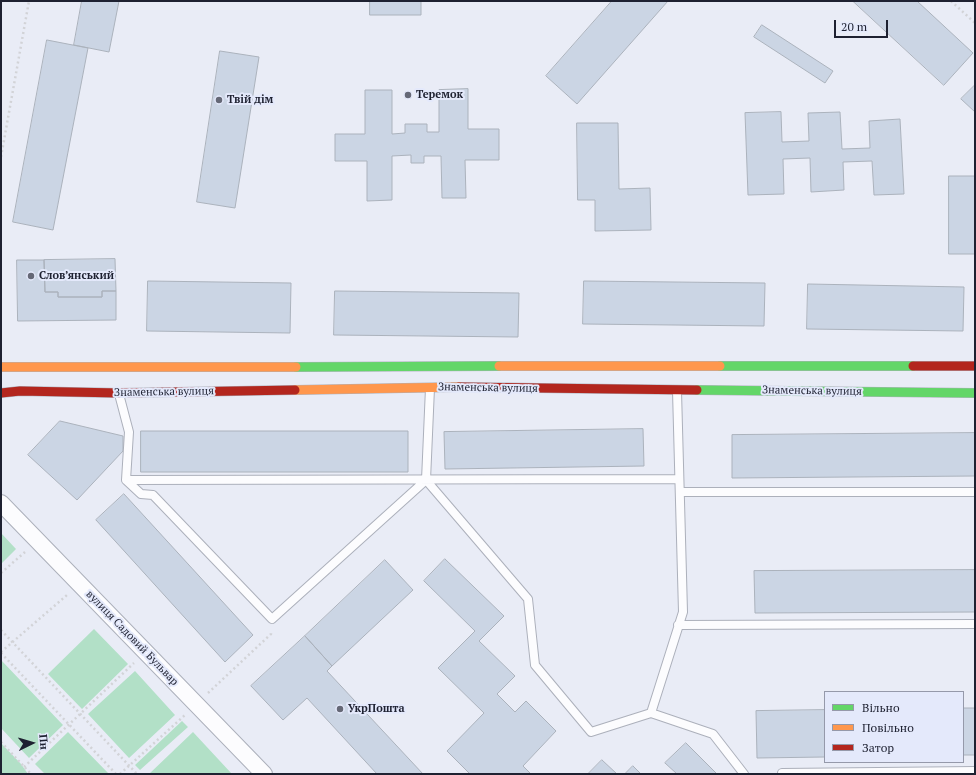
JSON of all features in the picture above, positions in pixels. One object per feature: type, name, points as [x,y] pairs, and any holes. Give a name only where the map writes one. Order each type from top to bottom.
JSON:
[{"type":"main road","name":"Знаменська вулиця","points":[[1,367],[975,366]]},
{"type":"main road","name":"Знаменська вулиця","points":[[1,393],[20,391],[119,393],[430,387],[975,393]]},
{"type":"street","name":"вулиця Садовий Бульвар","points":[[1,503],[264,774]]},
{"type":"lane","points":[[430,387],[426,480],[528,599],[535,666],[591,732],[651,713],[713,734],[744,774]]},
{"type":"lane","points":[[651,713],[683,612],[677,390]]},
{"type":"lane","points":[[119,393],[129,432],[126,480]]},
{"type":"lane","points":[[126,480],[679,479]]},
{"type":"lane","points":[[126,480],[141,494],[153,495],[272,619],[426,480]]},
{"type":"lane","points":[[680,492],[975,492]]},
{"type":"lane","points":[[678,625],[975,624]]},
{"type":"lane","points":[[782,773],[975,771]]},
{"type":"path","points":[[1,157],[29,1]]},
{"type":"path","points":[[951,1],[975,23]]},
{"type":"path","points":[[1,572],[37,540]]},
{"type":"path","points":[[79,584],[1,653],[116,774]]},
{"type":"path","points":[[1,630],[137,774]]},
{"type":"path","points":[[24,767],[145,652]]},
{"type":"path","points":[[1,742],[31,774]]},
{"type":"green space","points":[[1,533],[16,549],[1,564]]},
{"type":"green space","points":[[94,629],[128,664],[82,709],[48,674]]},
{"type":"green space","points":[[1,660],[63,725],[29,758],[1,728]]},
{"type":"green space","points":[[135,671],[175,715],[129,758],[88,714]]},
{"type":"green space","points":[[182,721],[188,727],[140,770],[135,765]]},
{"type":"green space","points":[[68,732],[109,774],[45,774],[35,764]]},
{"type":"green space","points":[[193,732],[232,774],[149,774]]},
{"type":"green space","points":[[1,743],[21,764],[28,774],[1,774]]},
{"type":"building","points":[[82,1],[119,1],[109,52],[74,45]]},
{"type":"building","points":[[370,1],[421,1],[421,15],[370,15]]},
{"type":"building","points":[[612,1],[668,1],[577,104],[546,76]]},
{"type":"building","points":[[853,1],[917,1],[973,53],[944,85]]},
{"type":"building","points":[[762,25],[833,71],[825,83],[754,37]]},
{"type":"building","points":[[47,40],[88,48],[53,230],[13,222]]},
{"type":"building","points":[[220,51],[259,57],[235,208],[197,202]]},
{"type":"building","points":[[975,85],[975,112],[961,99]]},
{"type":"building","points":[[468,89],[468,129],[499,129],[499,160],[465,160],[466,198],[442,198],[441,156],[424,156],[424,163],[411,163],[411,155],[392,156],[392,200],[367,201],[367,161],[335,161],[335,134],[365,134],[365,90],[392,90],[392,134],[405,133],[405,124],[427,124],[427,132],[439,132],[439,90]]},
{"type":"building","points":[[781,112],[782,142],[809,141],[808,113],[840,112],[842,149],[870,148],[869,121],[900,119],[904,194],[874,195],[872,161],[843,162],[844,190],[811,192],[810,158],[783,159],[784,194],[748,195],[745,113]]},
{"type":"building","points":[[577,123],[618,123],[619,189],[650,188],[651,230],[595,231],[595,200],[578,200]]},
{"type":"building","points":[[949,176],[975,176],[975,254],[949,254]]},
{"type":"building","points":[[115,259],[116,291],[102,291],[102,297],[58,297],[58,292],[45,292],[44,260]]},
{"type":"building","name":"Слов’янський","points":[[17,260],[44,260],[45,292],[58,292],[58,297],[102,297],[102,291],[116,291],[116,320],[18,321]]},
{"type":"building","points":[[148,281],[291,283],[290,333],[147,331]]},
{"type":"building","points":[[584,281],[765,283],[764,326],[583,324]]},
{"type":"building","points":[[808,284],[964,287],[963,331],[807,329]]},
{"type":"building","points":[[335,291],[519,293],[518,337],[334,335]]},
{"type":"building","points":[[60,421],[123,436],[123,451],[77,500],[28,455]]},
{"type":"building","points":[[643,429],[644,466],[445,469],[444,432]]},
{"type":"building","points":[[141,431],[408,431],[408,472],[141,472]]},
{"type":"building","points":[[975,433],[975,476],[732,478],[732,435]]},
{"type":"building","points":[[124,494],[253,635],[225,662],[96,520]]},
{"type":"building","points":[[445,559],[504,616],[479,641],[515,676],[497,694],[515,712],[526,701],[556,731],[523,766],[531,774],[470,774],[447,751],[484,713],[438,668],[475,631],[424,581]]},
{"type":"building","points":[[385,560],[413,590],[332,666],[305,636]]},
{"type":"building","points":[[975,570],[975,612],[755,613],[754,571]]},
{"type":"building","name":"УкрПошта","points":[[305,636],[332,666],[327,671],[423,774],[377,774],[307,698],[283,720],[251,686]]},
{"type":"building","points":[[964,708],[975,708],[975,755],[964,755]]},
{"type":"building","points":[[824,710],[824,757],[757,758],[756,711]]},
{"type":"building","points":[[686,743],[717,774],[677,774],[665,763]]},
{"type":"building","points":[[602,760],[617,774],[588,774]]},
{"type":"building","points":[[633,766],[641,774],[625,774]]},
{"type":"traffic: fast","points":[[296,367],[499,366]]},
{"type":"traffic: fast","points":[[720,366],[913,366]]},
{"type":"traffic: fast","points":[[697,390],[975,393]]},
{"type":"traffic: slow","points":[[499,366],[720,366]]},
{"type":"traffic: slow","points":[[1,367],[296,367]]},
{"type":"traffic: slow","points":[[295,390],[459,387]]},
{"type":"traffic: jam","points":[[913,366],[975,366]]},
{"type":"traffic: jam","points":[[459,387],[697,390]]},
{"type":"traffic: jam","points":[[1,393],[20,391],[119,393],[295,390]]},
{"type":"place","name":"Теремок","points":[[408,95]]},
{"type":"place","name":"Твій дім","points":[[219,100]]},
{"type":"place","name":"Слов’янський","points":[[31,276]]},
{"type":"place","name":"УкрПошта","points":[[340,709]]}]
